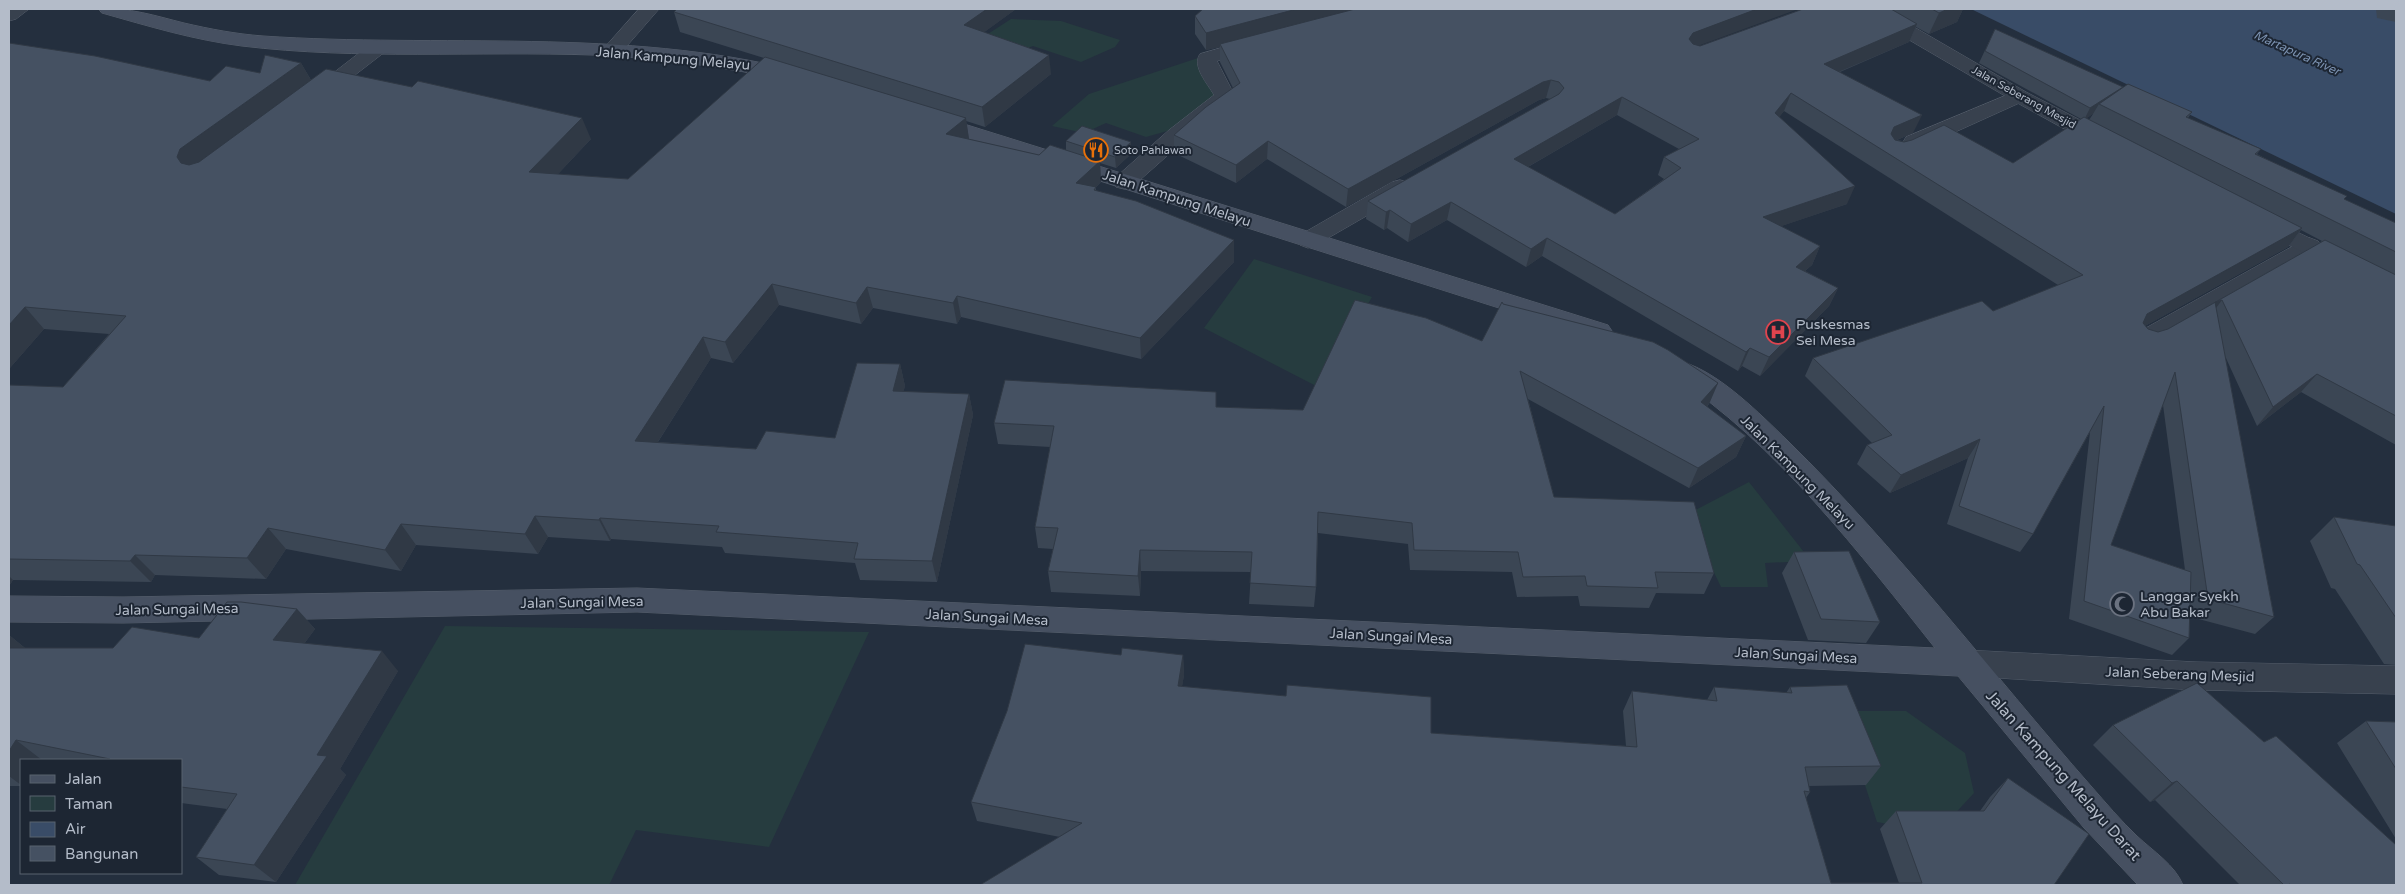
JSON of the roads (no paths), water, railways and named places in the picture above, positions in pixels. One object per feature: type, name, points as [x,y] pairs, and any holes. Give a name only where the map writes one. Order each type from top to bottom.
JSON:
[{"type":"main road","name":"Jalan Kampung Melayu","points":[[109,9],[229,39],[379,48],[612,51],[748,64],[815,82]]},
{"type":"main road","name":"Jalan Kampung Melayu","points":[[909,113],[1308,240],[1469,288],[1619,339]]},
{"type":"main road","name":"Jalan Kampung Melayu","points":[[1668,362],[1692,376],[1744,416],[1789,459],[1854,527],[1964,663]]},
{"type":"main road","name":"Jalan Sungai Mesa","points":[[9,609],[133,610],[637,600],[1964,663]]},
{"type":"main road","name":"Jalan Kampung Melayu Darat","points":[[1964,663],[2108,830],[2165,885]]},
{"type":"street","points":[[9,15],[19,9]]},
{"type":"street","points":[[612,51],[649,9]]},
{"type":"street","name":"Jalan Seberang Mesjid","points":[[1870,9],[2019,96],[2127,154]]},
{"type":"street","points":[[1124,182],[1177,135],[1218,104],[1225,96],[1207,65],[1207,58],[1275,39]]},
{"type":"street","points":[[302,105],[379,48]]},
{"type":"street","points":[[1895,151],[2019,96]]},
{"type":"street","points":[[1308,240],[1416,178]]},
{"type":"street","points":[[2239,211],[2396,289]]},
{"type":"street","points":[[2144,340],[2310,246]]},
{"type":"street","name":"Jalan Seberang Mesjid","points":[[1964,663],[2196,676],[2396,680]]},
{"type":"water","name":"Martapura River","points":[[1971,9],[2396,9],[2396,214]]},
{"type":"place","name":"Soto Pahlawan","points":[[1096,150]]},
{"type":"place","name":"Puskesmas Sei Mesa","points":[[1778,332]]},
{"type":"place","name":"Langgar Syekh Abu Bakar","points":[[2122,604]]}]
